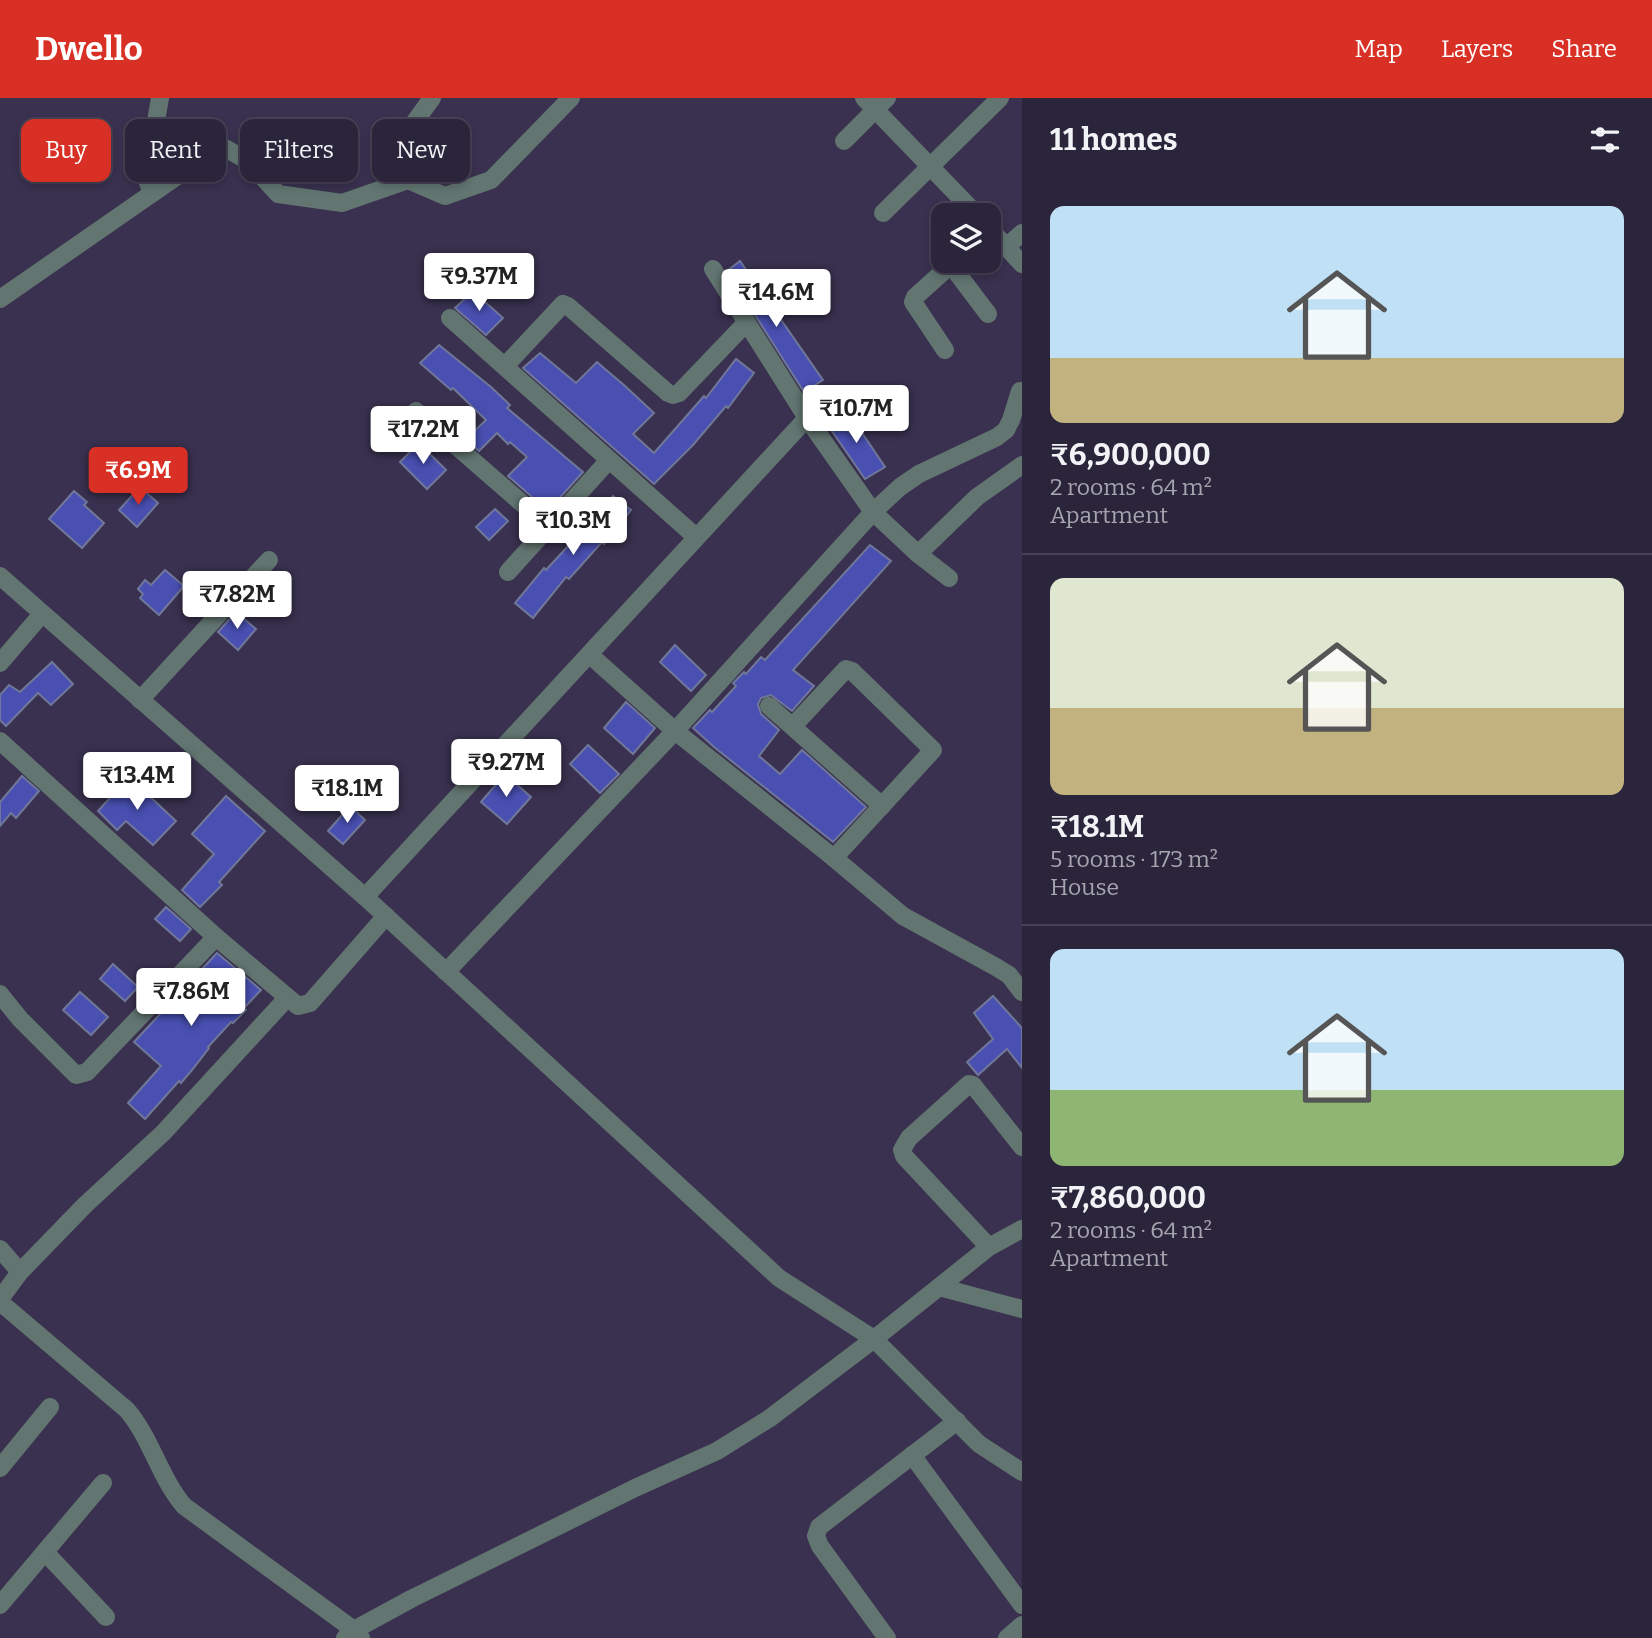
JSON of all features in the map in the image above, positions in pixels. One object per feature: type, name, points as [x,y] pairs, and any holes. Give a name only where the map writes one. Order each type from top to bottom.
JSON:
[{"type":"street","points":[[152,193],[144,172],[160,98]]},
{"type":"street","points":[[417,119],[432,98]]},
{"type":"street","points":[[413,182],[445,196],[491,180],[571,98]]},
{"type":"street","points":[[883,214],[1000,98]]},
{"type":"street","points":[[844,141],[875,102],[966,203]]},
{"type":"street","points":[[0,299],[206,156],[225,148],[248,161],[278,194],[342,203],[402,182]]},
{"type":"street","points":[[1006,247],[1022,233]]},
{"type":"street","points":[[1001,242],[1022,264]]},
{"type":"street","points":[[713,269],[807,418],[873,512],[918,554],[949,578]]},
{"type":"street","points":[[942,273],[915,297],[913,302],[945,350]]},
{"type":"street","points":[[960,273],[988,314]]},
{"type":"street","points":[[505,366],[563,304],[673,395],[679,393],[747,322]]},
{"type":"street","points":[[450,318],[696,537]]},
{"type":"street","points":[[446,972],[675,731],[873,512],[919,474],[997,437],[1006,430],[1020,391]]},
{"type":"street","points":[[416,411],[548,526]]},
{"type":"street","points":[[365,897],[807,418]]},
{"type":"street","points":[[508,572],[609,460]]},
{"type":"street","points":[[918,554],[976,497],[1022,465]]},
{"type":"street","points":[[139,700],[268,560]]},
{"type":"street","points":[[0,576],[41,615],[365,897],[779,1278],[874,1339],[979,1444],[1022,1472]]},
{"type":"street","points":[[0,663],[41,615]]},
{"type":"street","points":[[590,656],[675,731],[903,916],[1009,975],[1022,992]]},
{"type":"street","points":[[793,726],[842,671],[852,670],[933,750],[834,858]]},
{"type":"street","points":[[769,706],[882,806]]},
{"type":"street","points":[[0,741],[216,937],[298,1006],[310,1003],[386,916]]},
{"type":"street","points":[[0,994],[20,1019],[76,1074],[87,1072],[216,937]]},
{"type":"street","points":[[287,998],[163,1133],[85,1205],[20,1272],[0,1301],[127,1410],[136,1421],[175,1495],[184,1506],[354,1635],[411,1598],[635,1488],[717,1451],[770,1419],[989,1247],[1022,1229]]},
{"type":"street","points":[[989,1247],[904,1156],[902,1150],[909,1138],[969,1084],[1022,1147]]},
{"type":"street","points":[[0,1250],[20,1272]]},
{"type":"street","points":[[939,1287],[1022,1310]]},
{"type":"street","points":[[0,1468],[50,1407]]},
{"type":"street","points":[[887,1638],[820,1546],[816,1536],[819,1527],[826,1520],[957,1421]]},
{"type":"street","points":[[912,1455],[1022,1605]]},
{"type":"street","points":[[0,1605],[103,1483]]},
{"type":"street","points":[[45,1552],[106,1617]]},
{"type":"street","points":[[1007,1638],[1022,1625]]},
{"type":"building","points":[[740,261],[823,380],[804,392],[727,271]]},
{"type":"building","points":[[473,291],[503,318],[486,335],[455,308]]},
{"type":"building","points":[[439,345],[491,387],[510,405],[507,408],[583,472],[548,511],[508,476],[527,457],[510,442],[508,444],[497,433],[479,451],[466,439],[486,420],[453,388],[451,390],[420,363]]},
{"type":"building","points":[[540,353],[576,383],[597,362],[625,386],[654,413],[633,434],[654,453],[704,396],[706,398],[736,359],[754,373],[728,408],[726,406],[693,445],[654,484],[523,368]]},
{"type":"building","points":[[846,409],[885,467],[865,479],[827,424]]},
{"type":"building","points":[[419,443],[446,470],[427,489],[400,462]]},
{"type":"building","points":[[140,487],[158,503],[137,527],[119,510]]},
{"type":"building","points":[[74,491],[87,502],[84,505],[104,523],[82,548],[49,519]]},
{"type":"building","points":[[613,496],[631,510],[604,544],[602,542],[569,579],[566,577],[533,618],[515,603],[544,568],[546,570],[580,533],[582,535]]},
{"type":"building","points":[[495,509],[508,521],[489,540],[476,527]]},
{"type":"building","points":[[870,545],[891,561],[793,670],[814,686],[792,711],[771,695],[761,698],[758,704],[761,714],[779,730],[759,756],[780,774],[802,750],[866,807],[833,842],[693,728],[736,686],[733,683],[744,672],[746,674],[761,657],[765,660]]},
{"type":"building","points":[[165,570],[184,586],[159,615],[140,598],[143,594],[138,589],[145,580],[151,585]]},
{"type":"building","points":[[236,612],[256,629],[238,650],[218,632]]},
{"type":"building","points":[[675,645],[706,675],[691,691],[660,662]]},
{"type":"building","points":[[52,662],[73,684],[51,705],[38,693],[6,726],[0,720],[0,695],[9,685],[20,692]]},
{"type":"building","points":[[626,702],[655,728],[633,754],[604,728]]},
{"type":"building","points":[[588,745],[619,774],[600,793],[570,764]]},
{"type":"building","points":[[505,774],[531,797],[507,824],[481,802]]},
{"type":"building","points":[[22,776],[39,791],[16,818],[11,813],[0,826],[0,802]]},
{"type":"building","points":[[129,777],[176,821],[153,845],[126,821],[117,830],[98,811]]},
{"type":"building","points":[[226,796],[265,831],[219,882],[222,885],[200,907],[182,890],[214,854],[192,834]]},
{"type":"building","points":[[350,806],[365,820],[343,844],[328,831]]},
{"type":"building","points":[[166,907],[191,929],[180,941],[155,919]]},
{"type":"building","points":[[217,953],[261,990],[244,1008],[246,1010],[208,1047],[181,1083],[179,1081],[145,1119],[128,1103],[161,1066],[134,1042]]},
{"type":"building","points":[[113,964],[138,987],[125,1001],[100,979]]},
{"type":"building","points":[[80,992],[108,1017],[91,1035],[63,1010]]},
{"type":"building","points":[[993,996],[1022,1028],[1022,1068],[1007,1049],[978,1075],[967,1062],[993,1039],[974,1013]]}]
